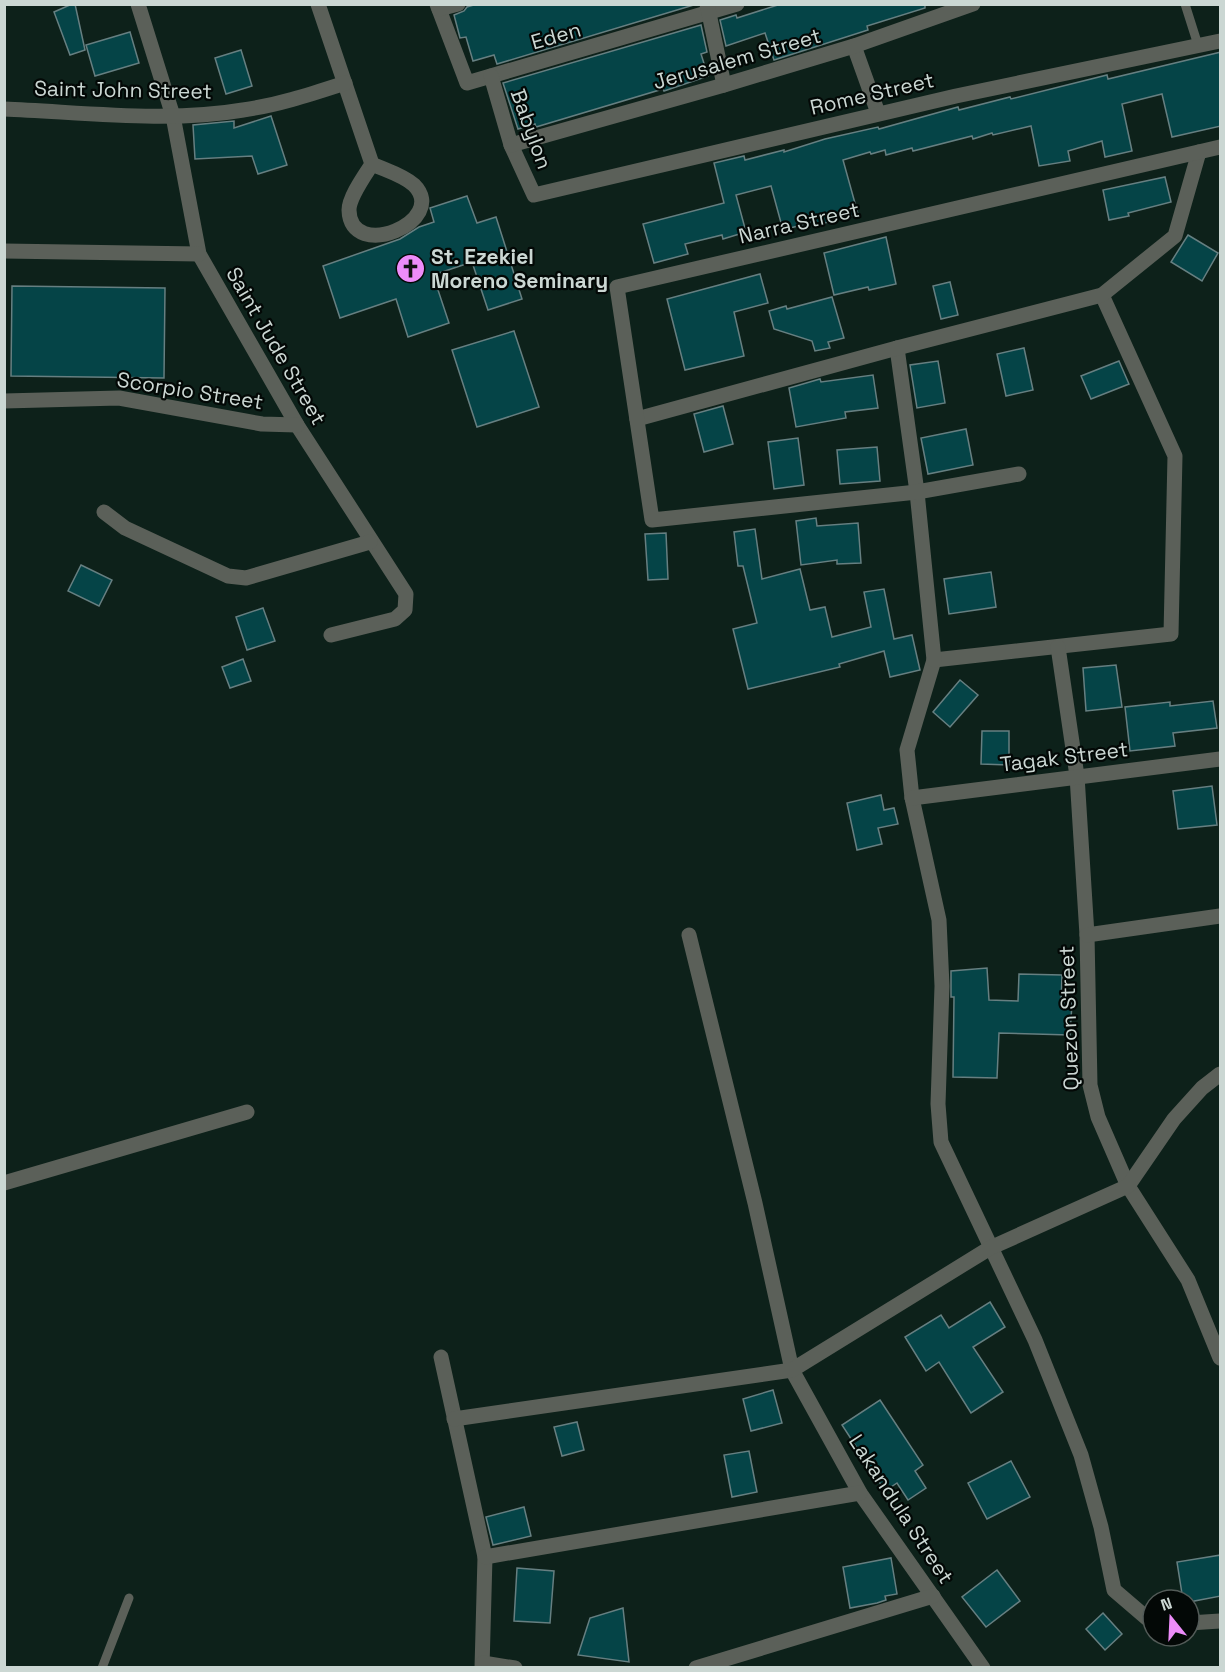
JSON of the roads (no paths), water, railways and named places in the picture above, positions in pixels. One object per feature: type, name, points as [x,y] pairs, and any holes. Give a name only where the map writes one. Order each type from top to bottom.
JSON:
[{"type":"street","name":"Saint Jude Street","points":[[138,4],[173,116],[200,254],[297,425],[370,542],[406,594],[405,610],[395,619],[331,635]]},
{"type":"street","points":[[318,4],[372,164],[408,181],[420,194],[421,204],[414,220],[403,228],[387,234],[371,236],[357,228],[351,220],[349,210],[350,202],[372,164]]},
{"type":"street","points":[[438,7],[458,4]]},
{"type":"street","name":"Eden","points":[[438,7],[467,83],[707,9],[737,4]]},
{"type":"street","name":"Jerusalem Street","points":[[511,145],[854,46],[973,4]]},
{"type":"street","points":[[707,9],[724,85]]},
{"type":"street","name":"Rome Street","points":[[534,195],[879,113],[1221,41]]},
{"type":"street","points":[[854,46],[879,113]]},
{"type":"street","name":"Babylon","points":[[491,76],[511,145],[534,195]]},
{"type":"street","name":"Saint John Street","points":[[4,109],[173,116],[242,111],[290,101],[345,83]]},
{"type":"street","name":"Narra Street","points":[[917,492],[652,520],[617,287],[1221,147]]},
{"type":"street","points":[[637,419],[1102,295],[1175,236],[1199,152]]},
{"type":"street","points":[[4,251],[200,254]]},
{"type":"street","points":[[934,660],[1171,634],[1175,456],[1102,295]]},
{"type":"street","points":[[897,348],[917,492],[934,660],[907,750],[912,798],[939,920],[942,986],[938,1104],[941,1142],[1035,1340],[1081,1455],[1101,1527],[1114,1590],[1141,1613]]},
{"type":"street","name":"Scorpio Street","points":[[4,401],[119,398],[261,424],[297,425]]},
{"type":"street","points":[[917,492],[1019,474]]},
{"type":"street","points":[[104,512],[125,528],[228,576],[246,578],[370,542]]},
{"type":"street","name":"Quezon Street","points":[[1058,646],[1077,776],[1087,935],[1090,1085],[1098,1117],[1128,1186],[1188,1280],[1221,1358]]},
{"type":"street","name":"Tagak Street","points":[[912,798],[1221,759]]},
{"type":"street","points":[[1087,935],[1221,916]]},
{"type":"street","name":"Lakandula Street","points":[[689,935],[755,1203],[792,1370],[860,1493],[983,1668]]},
{"type":"street","points":[[454,1419],[792,1370],[990,1248],[1128,1186],[1174,1119],[1202,1088],[1221,1074]]},
{"type":"street","points":[[4,1183],[247,1112]]},
{"type":"street","points":[[441,1357],[485,1557],[483,1665],[515,1668]]},
{"type":"street","points":[[485,1557],[860,1493]]},
{"type":"street","points":[[696,1668],[933,1596]]},
{"type":"street","points":[[1201,1622],[1221,1621]]},
{"type":"lane","points":[[1185,4],[1198,45]]},
{"type":"lane","points":[[102,1668],[129,1598]]},
{"type":"place","name":"St. Ezekiel Moreno Seminary","points":[[410,269]]}]
